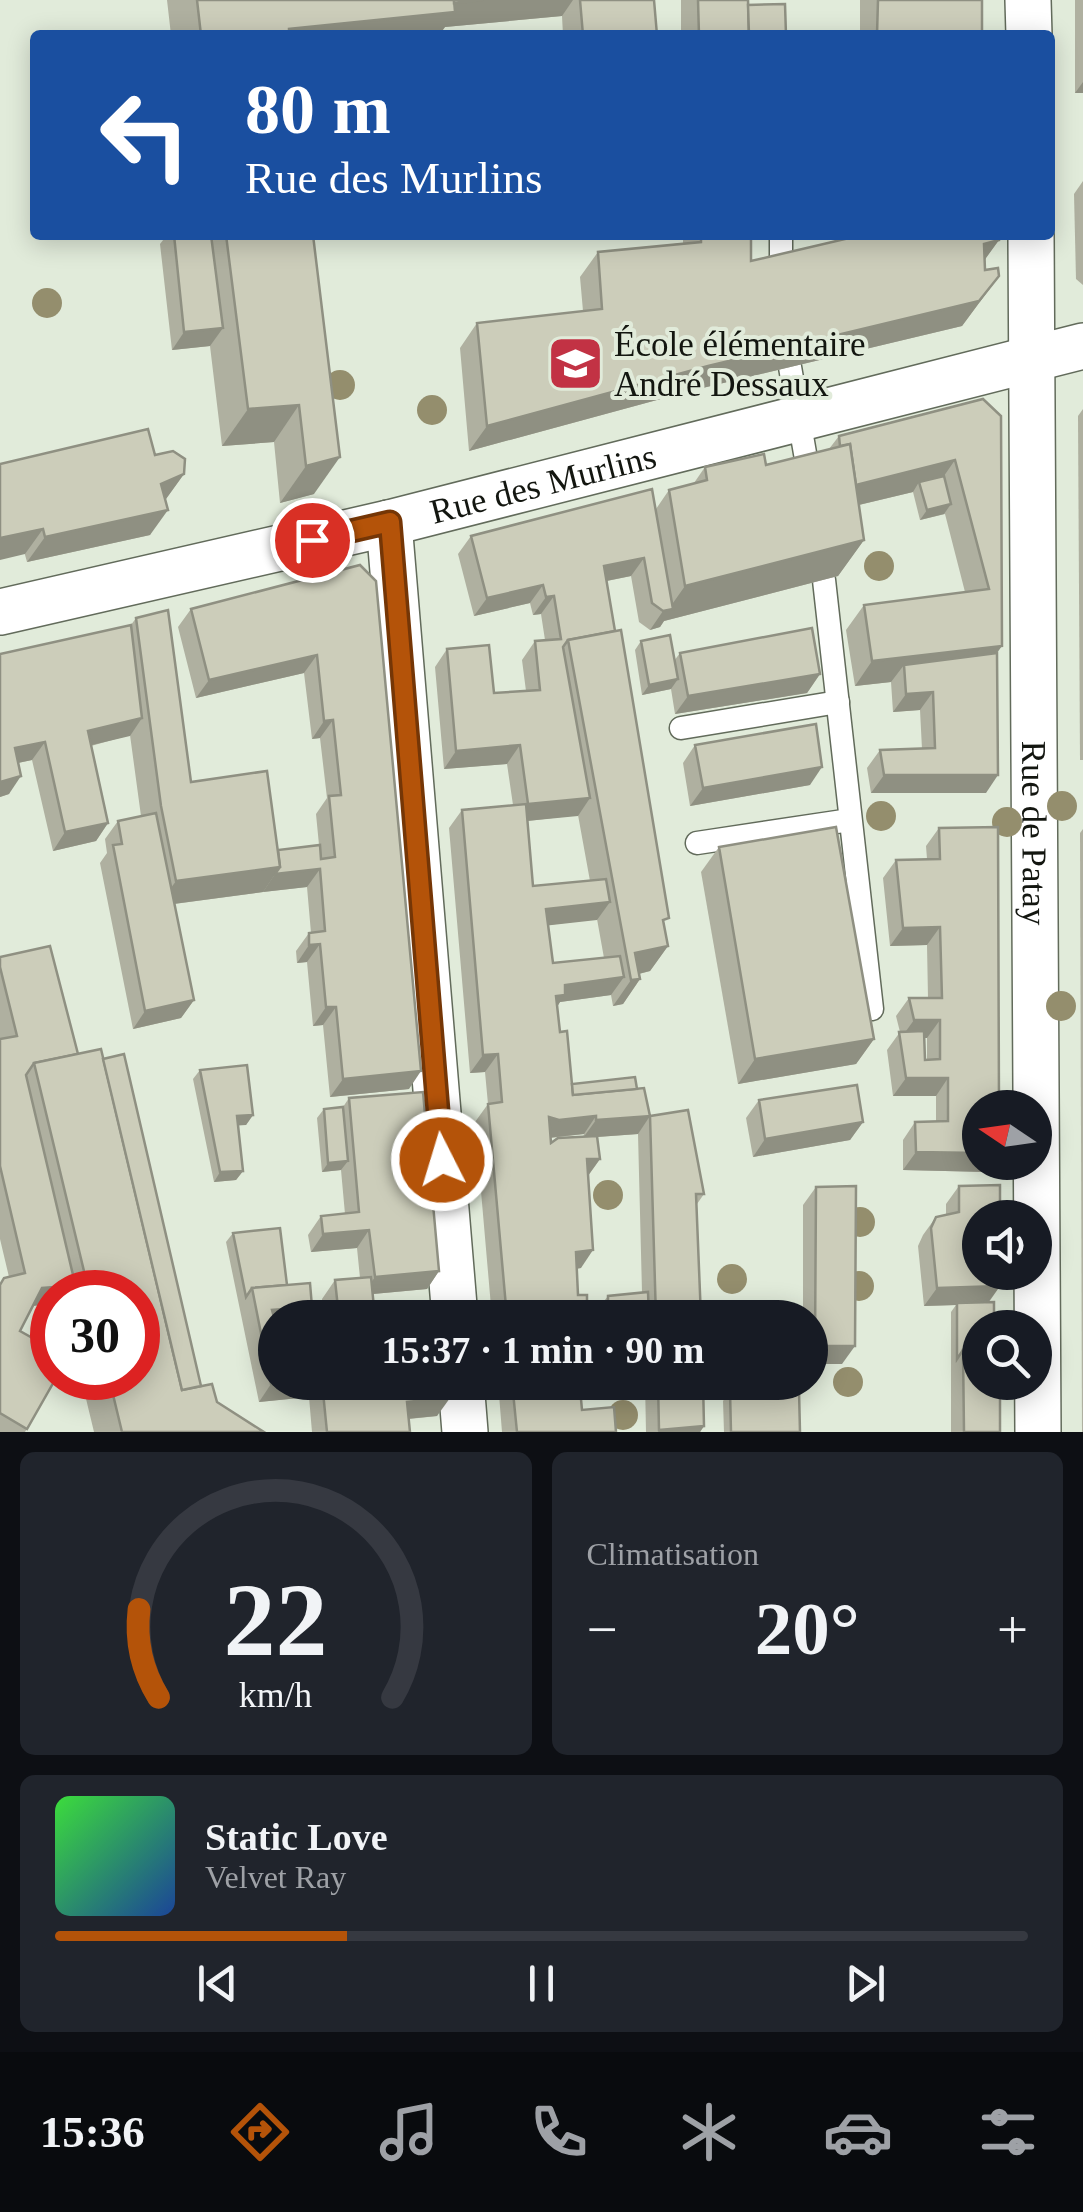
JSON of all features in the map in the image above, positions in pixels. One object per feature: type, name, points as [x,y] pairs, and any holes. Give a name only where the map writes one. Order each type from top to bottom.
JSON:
[{"type":"street","points":[[1028,0],[1029,30]]},
{"type":"street","name":"Rue de Patay","points":[[1031,240],[1038,1432]]},
{"type":"street","name":"Rue des Murlins","points":[[0,612],[390,522],[1083,346]]},
{"type":"street","points":[[390,522],[454,1300]]},
{"type":"street","points":[[462,1400],[465,1432]]},
{"type":"lane","points":[[781,240],[781,275]]},
{"type":"lane","points":[[790,367],[810,484]]},
{"type":"lane","points":[[824,580],[872,1009]]},
{"type":"lane","points":[[681,728],[838,702]]},
{"type":"lane","points":[[697,843],[850,820]]},
{"type":"building","points":[[197,0],[454,0],[455,12],[289,30],[200,30]]},
{"type":"building","points":[[580,0],[654,0],[657,30],[583,30]]},
{"type":"building","points":[[698,0],[748,0],[749,30],[699,30]]},
{"type":"building","points":[[878,0],[982,0],[982,30],[877,30]]},
{"type":"building","points":[[785,4],[786,30],[749,30],[748,5]]},
{"type":"building","points":[[175,240],[212,240],[223,328],[184,332]]},
{"type":"building","points":[[227,240],[314,240],[340,457],[306,466],[299,405],[248,409]]},
{"type":"building","points":[[751,240],[751,261],[841,240],[999,240],[984,244],[985,270],[998,268],[999,276],[979,301],[708,366],[487,426],[477,323],[602,309],[598,252]]},
{"type":"building","points":[[983,399],[1001,416],[1002,646],[872,661],[864,605],[989,589],[955,460],[856,485],[850,444],[840,446],[839,436]]},
{"type":"building","points":[[148,429],[155,455],[173,451],[185,459],[184,474],[161,484],[168,510],[45,537],[43,529],[0,538],[0,464]]},
{"type":"building","points":[[850,444],[864,540],[685,586],[669,490],[707,480],[705,467],[764,454],[766,465]]},
{"type":"building","points":[[944,476],[951,504],[927,510],[919,482]]},
{"type":"building","points":[[652,489],[673,609],[663,611],[652,603],[644,558],[604,566],[615,631],[568,640],[563,647],[590,798],[528,804],[520,745],[456,751],[447,649],[489,645],[494,693],[540,690],[535,641],[561,639],[554,596],[546,597],[543,585],[487,598],[471,536]]},
{"type":"building","points":[[360,565],[376,581],[421,1071],[343,1079],[336,1007],[326,1007],[320,944],[309,945],[309,933],[325,931],[320,869],[275,874],[280,867],[278,850],[320,845],[321,859],[335,857],[329,796],[341,795],[333,720],[324,721],[317,655],[209,680],[191,609]]},
{"type":"building","points":[[168,610],[191,782],[267,771],[280,867],[176,881],[161,806],[136,618]]},
{"type":"building","points":[[131,625],[142,718],[88,731],[108,823],[65,832],[45,742],[15,748],[21,776],[0,782],[0,654]]},
{"type":"building","points":[[812,628],[820,674],[688,696],[680,653]]},
{"type":"building","points":[[621,630],[669,918],[663,920],[668,946],[635,953],[640,979],[631,980],[568,640]]},
{"type":"building","points":[[670,635],[678,679],[649,685],[641,641]]},
{"type":"building","points":[[997,653],[998,775],[884,775],[880,750],[935,748],[933,692],[906,694],[904,665]]},
{"type":"building","points":[[816,724],[822,767],[703,788],[695,745]]},
{"type":"building","points":[[526,804],[533,886],[606,879],[610,902],[546,909],[553,963],[620,956],[624,977],[565,985],[565,995],[556,996],[560,1032],[567,1031],[573,1095],[644,1088],[650,1116],[596,1120],[596,1116],[559,1120],[549,1117],[551,1143],[558,1138],[597,1136],[600,1159],[587,1159],[593,1250],[576,1252],[578,1295],[587,1295],[587,1300],[505,1300],[488,1104],[502,1102],[498,1054],[483,1055],[462,810]]},
{"type":"building","points":[[156,813],[194,1000],[145,1011],[113,845],[122,844],[118,821]]},
{"type":"building","points":[[836,827],[874,1039],[755,1059],[719,847]]},
{"type":"building","points":[[998,827],[999,1090],[962,1090],[962,1153],[916,1152],[915,1122],[948,1121],[948,1078],[906,1078],[899,1032],[924,1031],[925,1060],[940,1059],[940,1020],[914,1020],[909,998],[942,998],[940,927],[903,928],[896,860],[940,859],[939,828]]},
{"type":"building","points":[[50,946],[78,1054],[34,1063],[26,1075],[72,1270],[30,1270],[30,1311],[20,1331],[30,1337],[30,1400],[43,1400],[27,1429],[0,1413],[0,1285],[4,1278],[25,1273],[0,1166],[0,1039],[17,1036],[0,957]]},
{"type":"building","points":[[101,1049],[153,1270],[84,1270],[34,1063]]},
{"type":"building","points":[[124,1054],[201,1386],[182,1390],[160,1298],[160,1270],[153,1270],[103,1059]]},
{"type":"building","points":[[247,1065],[253,1115],[237,1116],[243,1171],[220,1172],[200,1070]]},
{"type":"building","points":[[635,1077],[637,1089],[573,1095],[572,1084]]},
{"type":"building","points":[[857,1085],[863,1122],[765,1139],[759,1100]]},
{"type":"building","points":[[423,1092],[439,1271],[375,1277],[369,1230],[323,1234],[321,1216],[359,1212],[349,1098]]},
{"type":"building","points":[[343,1107],[348,1161],[328,1163],[324,1109]]},
{"type":"building","points":[[688,1110],[704,1194],[696,1194],[700,1300],[655,1300],[650,1116]]},
{"type":"building","points":[[1000,1185],[1000,1200],[962,1200],[962,1287],[937,1288],[931,1228],[936,1217],[959,1212],[959,1186]]},
{"type":"building","points":[[856,1186],[855,1346],[828,1346],[828,1300],[815,1300],[816,1187]]},
{"type":"building","points":[[280,1228],[287,1285],[252,1288],[246,1297],[233,1233]]},
{"type":"building","points":[[371,1277],[373,1300],[337,1300],[335,1280]]},
{"type":"building","points":[[310,1283],[311,1300],[258,1300],[258,1318],[252,1288]]},
{"type":"building","points":[[648,1292],[648,1300],[608,1300],[608,1296]]},
{"type":"building","points":[[160,1297],[182,1390],[212,1384],[217,1402],[264,1432],[122,1432],[114,1400],[160,1400]]},
{"type":"building","points":[[994,1302],[994,1310],[962,1310],[962,1352],[957,1359],[957,1303]]},
{"type":"building","points":[[324,1400],[428,1400],[407,1402],[410,1432],[327,1432]]},
{"type":"building","points":[[514,1400],[581,1400],[582,1410],[614,1407],[616,1432],[517,1432]]},
{"type":"building","points":[[658,1400],[703,1400],[704,1426],[659,1430]]},
{"type":"building","points":[[730,1400],[799,1400],[800,1432],[731,1432]]},
{"type":"building","points":[[964,1400],[1000,1400],[1000,1432],[964,1432]]},
{"type":"place","name":"École élémentaire André Dessaux","points":[[575,364]]},
{"type":"route","points":[[312,540],[390,522],[442,1160]]}]
